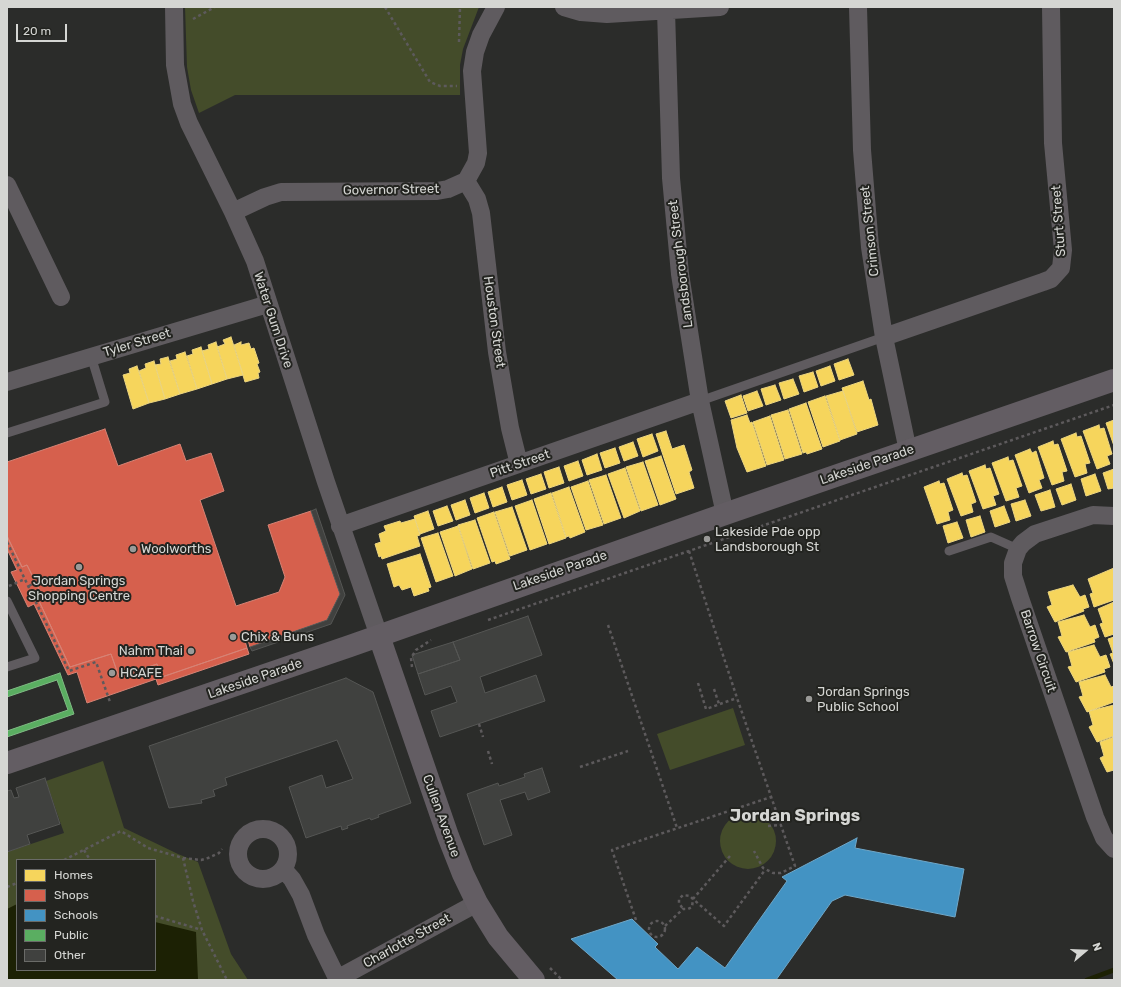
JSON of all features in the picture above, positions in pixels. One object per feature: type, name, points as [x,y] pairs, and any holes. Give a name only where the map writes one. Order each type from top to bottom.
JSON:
[{"type":"street","name":"Water Gum Drive","points":[[174,7],[175,65],[182,104],[189,123],[233,212],[255,261],[340,526],[379,636]]},
{"type":"street","points":[[466,181],[476,163],[478,153],[472,71],[475,52],[481,35],[496,7]]},
{"type":"street","points":[[564,7],[581,12],[607,14],[720,7]]},
{"type":"street","name":"Crimson Street","points":[[858,7],[863,164],[870,247],[884,337],[908,451]]},
{"type":"street","name":"Sturt Street","points":[[884,337],[1051,279],[1061,268],[1063,250],[1053,143],[1051,7]]},
{"type":"street","name":"Landsborough Street","points":[[666,10],[669,127],[676,228],[686,319],[700,401],[725,514]]},
{"type":"street","name":"Governor Street","points":[[233,212],[265,197],[281,192],[437,191],[448,189],[466,181]]},
{"type":"street","name":"Houston Street","points":[[466,181],[476,199],[481,213],[497,352],[510,428],[519,464]]},
{"type":"street","points":[[7,185],[60,297]]},
{"type":"street","name":"Tyler Street","points":[[7,382],[268,304]]},
{"type":"street","name":"Lakeside Parade","points":[[7,763],[379,636],[725,514],[1114,380]]},
{"type":"street","name":"Pitt Street","points":[[340,526],[700,401]]},
{"type":"street","points":[[1018,549],[1028,538],[1035,534],[1084,517],[1100,514],[1114,516]]},
{"type":"street","name":"Barrow Circuit","points":[[1018,549],[1013,564],[1013,570],[1020,598],[1099,828],[1104,838],[1114,849]]},
{"type":"street","name":"Cullen Avenue","points":[[379,636],[448,836],[477,903],[498,937],[540,972]]},
{"type":"street","points":[[283,869],[292,879],[301,895],[316,935],[337,980]]},
{"type":"street","name":"Charlotte Street","points":[[337,980],[477,903]]},
{"type":"lane","points":[[700,401],[884,337]]},
{"type":"lane","points":[[7,433],[105,402],[91,356]]},
{"type":"lane","points":[[949,551],[991,536],[1018,549]]},
{"type":"lane","points":[[7,601],[35,658],[7,667]]},
{"type":"path","points":[[193,19],[215,7]]},
{"type":"path","points":[[385,7],[430,82],[440,86],[459,86]]},
{"type":"path","points":[[483,622],[1114,405]]},
{"type":"path","points":[[7,542],[70,671],[96,662],[110,702]]},
{"type":"path","points":[[689,551],[737,698],[795,866],[780,873],[773,873],[765,870],[759,864],[754,851]]},
{"type":"path","points":[[9,586],[25,579]]},
{"type":"path","points":[[28,586],[36,582]]},
{"type":"path","points":[[608,625],[677,828]]},
{"type":"path","points":[[407,659],[411,658],[423,644],[439,637]]},
{"type":"path","points":[[411,658],[412,670]]},
{"type":"path","points":[[698,683],[706,709],[737,698]]},
{"type":"path","points":[[714,689],[719,704]]},
{"type":"path","points":[[479,724],[483,737]]},
{"type":"path","points":[[488,751],[492,764]]},
{"type":"path","points":[[580,767],[628,751]]},
{"type":"path","points":[[636,920],[612,850],[771,797]]},
{"type":"path","points":[[768,826],[781,825]]},
{"type":"path","points":[[66,859],[121,831],[148,848],[183,858],[201,860],[219,853],[222,849]]},
{"type":"path","points":[[84,850],[89,859]]},
{"type":"path","points":[[665,926],[659,921],[654,922],[650,926],[650,933],[654,936],[662,936],[665,931],[665,926],[683,909],[692,907],[693,899],[730,856]]},
{"type":"path","points":[[183,858],[193,901],[202,930],[227,980]]},
{"type":"path","points":[[683,909],[679,903],[681,896],[688,895],[724,926],[765,870]]},
{"type":"path","points":[[7,887],[16,882]]},
{"type":"path","points":[[156,916],[202,930]]},
{"type":"path","points":[[540,972],[562,980]]},
{"type":"shaded area","points":[[185,7],[479,7],[463,49],[460,65],[460,95],[235,95],[199,113],[191,90],[187,67]]},
{"type":"shaded area","points":[[733,708],[745,745],[670,770],[657,734]]},
{"type":"shaded area","points":[[103,761],[124,828],[198,862],[231,954],[248,980],[7,980],[7,852],[64,833],[46,781]]},
{"type":"shaded area","points":[[748,813],[759,815],[768,821],[774,830],[776,841],[774,852],[768,861],[759,867],[748,869],[737,867],[728,861],[722,852],[720,841],[722,830],[728,821],[737,815]]},
{"type":"shaded area","points":[[16,904],[16,971],[156,971],[156,922],[196,932],[198,980],[7,980],[7,909]]},
{"type":"building: Homes","points":[[231,337],[243,375],[227,379],[217,347],[225,344],[223,340]]},
{"type":"building: Homes","points":[[216,342],[227,379],[212,384],[202,351],[209,349],[208,345]]},
{"type":"building: Homes","points":[[241,342],[241,345],[249,343],[251,349],[254,348],[259,363],[257,364],[260,372],[258,373],[259,378],[245,382],[234,345]]},
{"type":"building: Homes","points":[[201,347],[212,384],[197,389],[187,356],[193,354],[192,350]]},
{"type":"building: Homes","points":[[185,352],[197,389],[180,394],[170,361],[177,359],[176,355]]},
{"type":"building: Homes","points":[[168,357],[180,394],[165,399],[155,365],[161,364],[160,359]]},
{"type":"building: Homes","points":[[848,359],[854,375],[839,380],[834,364]]},
{"type":"building: Homes","points":[[154,361],[165,399],[149,403],[139,371],[146,368],[145,364]]},
{"type":"building: Homes","points":[[137,366],[149,403],[133,409],[123,375],[130,373],[129,369]]},
{"type":"building: Homes","points":[[830,366],[835,381],[821,386],[816,371]]},
{"type":"building: Homes","points":[[813,372],[818,387],[804,392],[799,376]]},
{"type":"building: Homes","points":[[793,379],[799,394],[784,399],[779,383]]},
{"type":"building: Homes","points":[[863,381],[869,400],[871,399],[878,425],[857,432],[842,388]]},
{"type":"building: Homes","points":[[775,385],[781,400],[766,405],[761,389]]},
{"type":"building: Homes","points":[[757,391],[763,406],[748,411],[743,396]]},
{"type":"building: Homes","points":[[843,391],[857,434],[840,440],[826,396]]},
{"type":"building: Homes","points":[[741,395],[747,413],[731,418],[725,401]]},
{"type":"building: Homes","points":[[825,396],[840,441],[823,447],[808,402]]},
{"type":"building: Homes","points":[[806,403],[822,449],[807,454],[806,452],[803,453],[789,409]]},
{"type":"building: Homes","points":[[788,410],[802,454],[785,459],[771,415]]},
{"type":"building: Homes","points":[[747,415],[750,423],[752,422],[766,466],[747,472],[737,448],[731,420]]},
{"type":"building: Homes","points":[[770,416],[784,460],[767,465],[753,422]]},
{"type":"building: Homes","points":[[1114,420],[1114,446],[1106,423]]},
{"type":"building: Homes","points":[[1099,425],[1100,429],[1104,428],[1112,454],[1107,456],[1110,464],[1097,469],[1083,431]]},
{"type":"building: Homes","points":[[666,431],[672,449],[684,445],[692,470],[689,472],[694,488],[676,494],[656,434]]},
{"type":"building: Homes","points":[[1076,433],[1077,437],[1081,436],[1090,463],[1085,464],[1087,473],[1075,477],[1061,439]]},
{"type":"building: Homes","points":[[652,434],[658,451],[643,457],[637,439]]},
{"type":"building: Homes","points":[[1053,441],[1054,445],[1058,444],[1067,471],[1062,472],[1064,481],[1052,485],[1038,447]]},
{"type":"building: Homes","points":[[633,442],[638,456],[624,461],[619,447]]},
{"type":"building: Homes","points":[[615,448],[620,463],[605,468],[600,453]]},
{"type":"building: Homes","points":[[1030,449],[1032,453],[1036,451],[1044,478],[1039,480],[1042,488],[1029,493],[1015,455]]},
{"type":"building: Homes","points":[[597,454],[602,470],[587,475],[582,460]]},
{"type":"building: Homes","points":[[661,456],[676,499],[660,505],[645,461]]},
{"type":"building: Homes","points":[[1008,457],[1009,461],[1013,460],[1022,486],[1016,488],[1019,497],[1006,501],[992,463]]},
{"type":"building: Homes","points":[[578,461],[583,476],[569,481],[564,466]]},
{"type":"building: Homes","points":[[643,462],[658,505],[641,511],[626,467]]},
{"type":"building: Homes","points":[[985,465],[986,469],[990,468],[999,494],[993,496],[996,505],[983,509],[969,471]]},
{"type":"building: Homes","points":[[559,467],[564,483],[549,488],[544,472]]},
{"type":"building: Homes","points":[[625,468],[640,511],[624,518],[608,474]]},
{"type":"building: Homes","points":[[1114,469],[1114,488],[1108,489],[1103,473]]},
{"type":"building: Homes","points":[[962,473],[963,476],[967,475],[976,502],[971,504],[973,512],[961,516],[947,479]]},
{"type":"building: Homes","points":[[541,474],[546,489],[531,494],[526,479]]},
{"type":"building: Homes","points":[[1095,474],[1101,491],[1086,496],[1081,479]]},
{"type":"building: Homes","points":[[606,475],[621,518],[604,524],[589,480]]},
{"type":"building: Homes","points":[[522,480],[527,495],[512,500],[507,485]]},
{"type":"building: Homes","points":[[588,481],[603,525],[586,530],[571,487]]},
{"type":"building: Homes","points":[[939,481],[940,484],[944,483],[953,510],[948,512],[950,520],[937,524],[924,487]]},
{"type":"building: Homes","points":[[1071,484],[1076,500],[1062,505],[1056,489]]},
{"type":"building: Homes","points":[[502,487],[507,502],[493,507],[488,492]]},
{"type":"building: Homes","points":[[569,487],[585,532],[570,538],[569,536],[566,537],[552,493]]},
{"type":"building: Homes","points":[[1050,490],[1055,507],[1041,511],[1035,495]]},
{"type":"building: Homes","points":[[484,493],[489,508],[475,513],[470,498]]},
{"type":"building: Homes","points":[[551,493],[566,538],[549,544],[534,499]]},
{"type":"building: Homes","points":[[465,500],[470,515],[456,520],[451,505]]},
{"type":"building: Homes","points":[[532,500],[547,544],[530,550],[515,506]]},
{"type":"building: Homes","points":[[1025,500],[1031,516],[1016,521],[1011,504]]},
{"type":"building: Homes","points":[[447,506],[453,521],[438,526],[433,511]]},
{"type":"building: Homes","points":[[1004,506],[1010,522],[995,527],[990,511]]},
{"type":"building: Homes","points":[[512,507],[527,550],[510,556],[495,512]]},
{"type":"building: Homes","points":[[428,511],[434,529],[420,534],[414,516]]},
{"type":"building: Homes","points":[[494,512],[510,559],[496,564],[495,561],[492,562],[477,518]]},
{"type":"building: Homes","points":[[980,516],[985,532],[971,537],[966,520]]},
{"type":"building: Homes","points":[[415,519],[420,535],[417,536],[420,546],[382,559],[381,556],[379,557],[375,544],[381,542],[379,534],[386,531],[384,526],[400,521],[401,523]]},
{"type":"building: Homes","points":[[475,520],[490,563],[473,569],[458,525]]},
{"type":"building: Homes","points":[[957,522],[963,538],[948,543],[943,526]]},
{"type":"building: Homes","points":[[458,526],[472,569],[455,576],[440,532]]},
{"type":"building: Homes","points":[[438,533],[453,576],[436,582],[421,538]]},
{"type":"building: Homes","points":[[420,554],[431,587],[428,588],[429,591],[414,596],[411,587],[402,590],[399,585],[394,587],[387,564]]},
{"type":"building: Homes","points":[[1114,568],[1114,600],[1094,607],[1090,594],[1093,593],[1088,579]]},
{"type":"building: Homes","points":[[1073,585],[1080,597],[1085,595],[1089,607],[1083,609],[1084,611],[1055,622],[1047,607],[1052,605],[1048,592]]},
{"type":"building: Homes","points":[[1114,602],[1114,634],[1105,637],[1100,624],[1103,623],[1098,609]]},
{"type":"building: Homes","points":[[1084,615],[1090,627],[1095,625],[1099,637],[1094,639],[1095,642],[1066,652],[1058,637],[1062,636],[1058,622]]},
{"type":"building: Homes","points":[[1114,637],[1114,664],[1110,654],[1113,653],[1108,639]]},
{"type":"building: Homes","points":[[1094,645],[1100,657],[1106,655],[1110,667],[1104,669],[1105,672],[1076,682],[1068,667],[1072,666],[1068,652]]},
{"type":"building: Homes","points":[[1105,675],[1111,687],[1114,686],[1114,702],[1087,712],[1079,697],[1083,696],[1079,682]]},
{"type":"building: Homes","points":[[1114,705],[1114,736],[1097,742],[1089,727],[1093,725],[1089,711]]},
{"type":"building: Homes","points":[[1114,737],[1114,770],[1107,772],[1100,758],[1104,756],[1100,742]]},
{"type":"building: Shops","points":[[105,429],[118,466],[180,444],[186,461],[211,453],[224,491],[200,500],[236,606],[279,592],[285,577],[268,525],[311,511],[340,594],[327,620],[250,647],[246,633],[243,634],[247,648],[162,677],[157,664],[119,677],[111,654],[70,667],[39,601],[44,599],[27,565],[22,567],[7,536],[7,462]]},
{"type":"building: Shops","points":[[7,536],[22,567],[27,565],[44,599],[39,601],[70,667],[111,654],[119,677],[157,664],[162,677],[247,648],[249,654],[158,685],[156,679],[87,703],[77,672],[68,675],[34,604],[28,607],[11,572],[17,570],[7,549]]},
{"type":"building: Schools","points":[[857,838],[855,848],[964,869],[955,917],[845,895],[832,901],[776,980],[618,980],[571,939],[632,919],[658,944],[655,947],[678,969],[697,947],[725,968],[787,881],[782,877]]},
{"type":"building: Public","points":[[60,673],[74,714],[7,737],[7,691]]},
{"type":"building: Public","points":[[57,680],[68,710],[7,731],[7,697]]},
{"type":"building: Other","points":[[316,509],[345,595],[331,624],[252,651],[250,647],[327,620],[340,594],[311,511]]},
{"type":"building: Other","points":[[528,616],[542,655],[480,677],[485,693],[536,675],[545,701],[440,737],[431,711],[457,702],[451,686],[425,695],[418,674],[460,660],[453,642]]},
{"type":"building: Other","points":[[453,642],[460,660],[418,674],[412,655]]},
{"type":"building: Other","points":[[346,678],[373,692],[411,803],[378,815],[379,817],[371,820],[370,818],[347,826],[348,828],[342,830],[341,826],[306,838],[289,787],[322,775],[326,788],[353,779],[337,740],[225,778],[227,785],[213,790],[215,796],[201,800],[202,803],[169,808],[149,746]]},
{"type":"building: Other","points":[[542,768],[550,792],[528,800],[525,792],[500,800],[512,835],[484,845],[467,794],[498,783],[499,786],[525,777],[524,774]]},
{"type":"building: Other","points":[[45,778],[60,824],[27,835],[30,844],[7,852],[7,791],[11,790],[14,798],[19,797],[16,788]]},
{"type":"waterway","points":[[1087,980],[1114,970]]},
{"type":"place","name":"Lakeside Pde opp Landsborough St","points":[[707,539]]},
{"type":"place","name":"Woolworths","points":[[133,549]]},
{"type":"place","name":"Jordan Springs Shopping Centre","points":[[79,567]]},
{"type":"place","name":"Chix & Buns","points":[[233,637]]},
{"type":"place","name":"Nahm Thai","points":[[191,651]]},
{"type":"place","name":"HCAFE","points":[[112,673]]},
{"type":"place","name":"Jordan Springs Public School","points":[[809,699]]},
{"type":"district","name":"Jordan Springs","points":[[795,816]]}]
